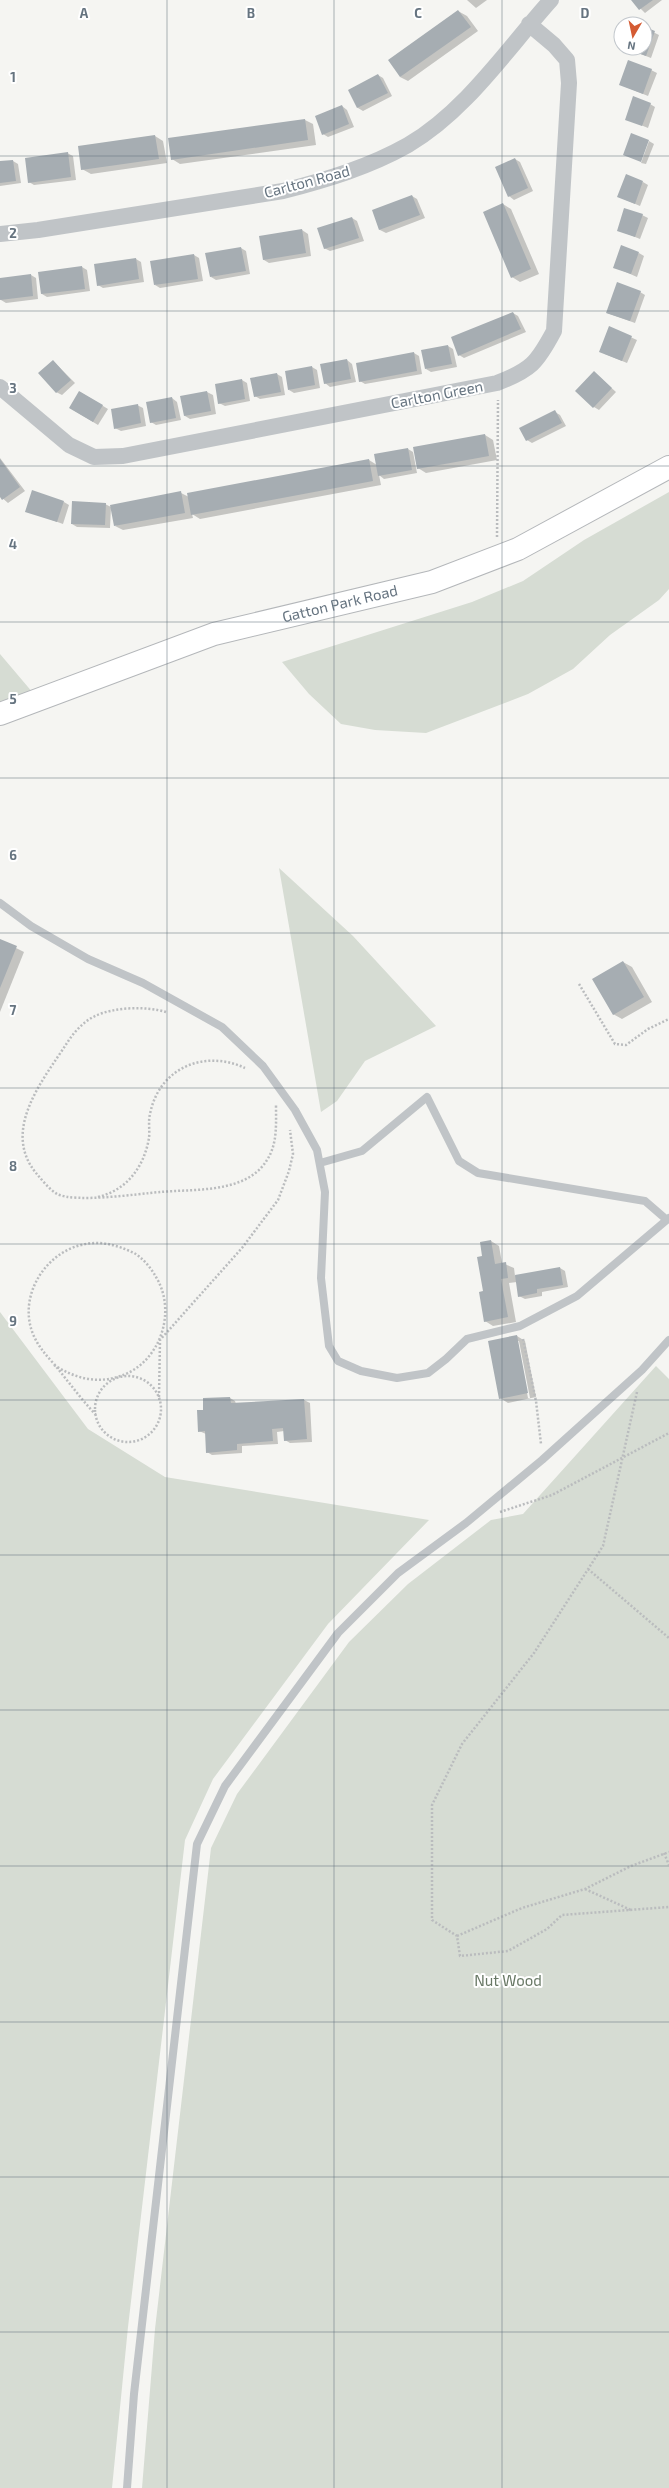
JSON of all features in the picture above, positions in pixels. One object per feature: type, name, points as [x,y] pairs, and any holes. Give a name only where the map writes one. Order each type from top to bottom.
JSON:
[{"type":"main road","name":"Gatton Park Road","points":[[0,714],[214,634],[432,582],[518,549],[669,467]]},
{"type":"street","name":"Carlton Road","points":[[0,234],[38,230],[261,195],[316,183],[348,172],[409,144],[431,129],[481,81],[551,0]]},
{"type":"street","name":"Carlton Green","points":[[0,387],[68,445],[94,457],[123,456],[497,383],[518,375],[540,358],[554,331],[569,83],[567,60],[554,45],[529,24]]},
{"type":"lane","points":[[0,903],[31,926],[88,960],[143,983],[222,1027],[263,1066],[295,1110],[317,1150],[325,1192],[321,1278],[329,1346],[338,1360],[361,1371],[397,1378],[428,1373],[446,1359],[467,1339],[520,1326],[577,1296],[668,1220],[645,1201],[478,1173],[459,1161],[427,1097],[362,1151],[320,1163]]},
{"type":"lane","points":[[127,2488],[134,2394],[197,1844],[225,1786],[338,1633],[398,1573],[466,1523],[542,1460],[642,1370],[669,1340]]},
{"type":"path","points":[[497,383],[497,557]]},
{"type":"path","points":[[579,984],[615,1044],[626,1045],[648,1029],[669,1019]]},
{"type":"path","points":[[170,1013],[158,1009],[132,1009],[95,1016],[76,1030],[32,1099],[24,1122],[21,1139],[30,1165],[46,1184],[58,1194],[70,1197],[98,1197],[222,1187],[244,1180],[260,1168],[276,1142],[276,1100]]},
{"type":"path","points":[[98,1197],[113,1193],[136,1173],[145,1156],[149,1137],[150,1114],[155,1100],[164,1083],[178,1071],[193,1062],[211,1060],[229,1062],[251,1070],[246,1063]]},
{"type":"path","points":[[96,1415],[54,1364],[41,1351],[33,1334],[29,1315],[30,1296],[37,1278],[49,1263],[64,1252],[82,1244],[101,1243],[120,1246],[137,1255],[151,1268],[161,1284],[166,1303],[166,1322],[160,1340],[159,1419],[154,1428],[137,1440],[116,1439],[99,1425],[96,1415],[97,1396],[102,1388],[118,1377],[135,1369],[150,1356],[160,1340],[242,1248],[278,1200],[289,1171],[292,1154],[290,1126]]},
{"type":"path","points":[[520,1326],[536,1401],[542,1460]]},
{"type":"path","points":[[54,1364],[68,1374],[85,1378],[101,1380],[128,1376],[142,1379],[154,1389],[159,1397]]},
{"type":"path","points":[[642,1370],[602,1546],[534,1653],[462,1744],[432,1805],[432,1920],[457,1936],[460,1956],[508,1951],[547,1929],[562,1916],[669,1908]]},
{"type":"path","points":[[495,1514],[552,1495],[669,1433]]},
{"type":"path","points":[[588,1569],[669,1638]]},
{"type":"path","points":[[457,1936],[522,1908],[585,1889],[631,1866],[669,1852]]},
{"type":"path","points":[[664,1853],[669,1865]]},
{"type":"path","points":[[585,1889],[632,1910]]},
{"type":"green space","points":[[669,492],[669,589],[659,600],[610,635],[573,669],[528,694],[426,733],[375,730],[341,724],[309,694],[282,662],[472,602],[523,581],[584,540]]},
{"type":"green space","points":[[0,654],[39,700],[0,708]]},
{"type":"green space","points":[[279,868],[353,936],[436,1026],[365,1061],[337,1101],[321,1112]]},
{"type":"green space","points":[[0,1312],[88,1429],[165,1477],[429,1520],[328,1624],[213,1779],[185,1840],[128,2327],[112,2488],[0,2488]]},
{"type":"green space","name":"Nut Wood","points":[[656,1366],[669,1379],[669,2488],[142,2488],[155,2329],[211,1848],[237,1794],[349,1642],[408,1584],[491,1520],[523,1514]]},
{"type":"building","points":[[631,0],[653,0],[639,10]]},
{"type":"building","points":[[458,10],[471,27],[400,77],[388,60]]},
{"type":"building","points":[[628,60],[652,69],[643,94],[619,85]]},
{"type":"building","points":[[378,74],[388,93],[357,108],[348,90]]},
{"type":"building","points":[[633,96],[651,103],[642,126],[625,120]]},
{"type":"building","points":[[342,105],[349,124],[322,135],[315,116]]},
{"type":"building","points":[[305,119],[308,140],[171,160],[168,138]]},
{"type":"building","points":[[631,133],[649,140],[641,162],[623,155]]},
{"type":"building","points":[[155,135],[159,159],[81,170],[78,146]]},
{"type":"building","points":[[68,152],[71,177],[28,183],[25,158]]},
{"type":"building","points":[[515,158],[528,188],[508,197],[495,167]]},
{"type":"building","points":[[13,160],[16,181],[0,183],[0,161]]},
{"type":"building","points":[[626,174],[643,181],[635,204],[617,197]]},
{"type":"building","points":[[412,195],[420,215],[379,230],[372,210]]},
{"type":"building","points":[[503,203],[531,269],[511,278],[483,212]]},
{"type":"building","points":[[624,208],[643,214],[635,237],[617,231]]},
{"type":"building","points":[[352,217],[359,238],[324,249],[317,228]]},
{"type":"building","points":[[302,229],[306,253],[263,260],[259,236]]},
{"type":"building","points":[[621,245],[639,252],[631,274],[613,268]]},
{"type":"building","points":[[241,247],[246,271],[210,277],[205,253]]},
{"type":"building","points":[[194,254],[198,279],[154,285],[150,261]]},
{"type":"building","points":[[136,258],[139,279],[97,286],[94,264]]},
{"type":"building","points":[[82,266],[85,289],[41,294],[38,272]]},
{"type":"building","points":[[31,274],[33,296],[0,300],[0,278]]},
{"type":"building","points":[[617,282],[641,291],[630,321],[606,313]]},
{"type":"building","points":[[513,312],[521,329],[458,356],[451,337]]},
{"type":"building","points":[[609,326],[632,336],[622,361],[599,352]]},
{"type":"building","points":[[448,345],[452,364],[425,369],[421,350]]},
{"type":"building","points":[[414,352],[417,371],[359,382],[356,363]]},
{"type":"building","points":[[347,359],[351,379],[324,384],[320,364]]},
{"type":"building","points":[[53,360],[71,380],[56,393],[38,373]]},
{"type":"building","points":[[312,366],[315,385],[288,390],[285,371]]},
{"type":"building","points":[[594,371],[612,388],[593,408],[575,391]]},
{"type":"building","points":[[277,373],[281,392],[254,397],[250,378]]},
{"type":"building","points":[[242,379],[245,399],[218,404],[215,384]]},
{"type":"building","points":[[79,391],[103,405],[93,422],[69,408]]},
{"type":"building","points":[[207,391],[211,411],[184,416],[180,396]]},
{"type":"building","points":[[172,397],[176,418],[150,423],[146,402]]},
{"type":"building","points":[[138,404],[141,423],[114,429],[111,409]]},
{"type":"building","points":[[555,410],[562,423],[526,441],[519,428]]},
{"type":"building","points":[[485,434],[489,456],[417,469],[413,447]]},
{"type":"building","points":[[408,448],[412,470],[378,476],[374,454]]},
{"type":"building","points":[[0,459],[20,487],[2,500],[0,497]]},
{"type":"building","points":[[369,459],[373,481],[191,515],[187,493]]},
{"type":"building","points":[[32,490],[64,501],[57,522],[25,512]]},
{"type":"building","points":[[181,491],[185,513],[114,526],[110,505]]},
{"type":"building","points":[[72,501],[106,503],[105,525],[71,524]]},
{"type":"building","points":[[0,939],[17,946],[0,988]]},
{"type":"building","points":[[623,961],[644,997],[613,1015],[592,979]]},
{"type":"building","points":[[491,1240],[495,1264],[506,1262],[508,1278],[501,1279],[508,1317],[484,1322],[479,1292],[483,1291],[477,1257],[482,1256],[480,1242]]},
{"type":"building","points":[[560,1267],[563,1285],[537,1289],[537,1293],[518,1297],[515,1275]]},
{"type":"building","points":[[517,1335],[528,1393],[499,1399],[488,1341]]},
{"type":"building","points":[[230,1397],[231,1403],[304,1399],[307,1439],[284,1441],[283,1428],[272,1429],[273,1441],[237,1444],[237,1450],[206,1453],[205,1431],[198,1432],[197,1410],[203,1410],[203,1398]]}]
